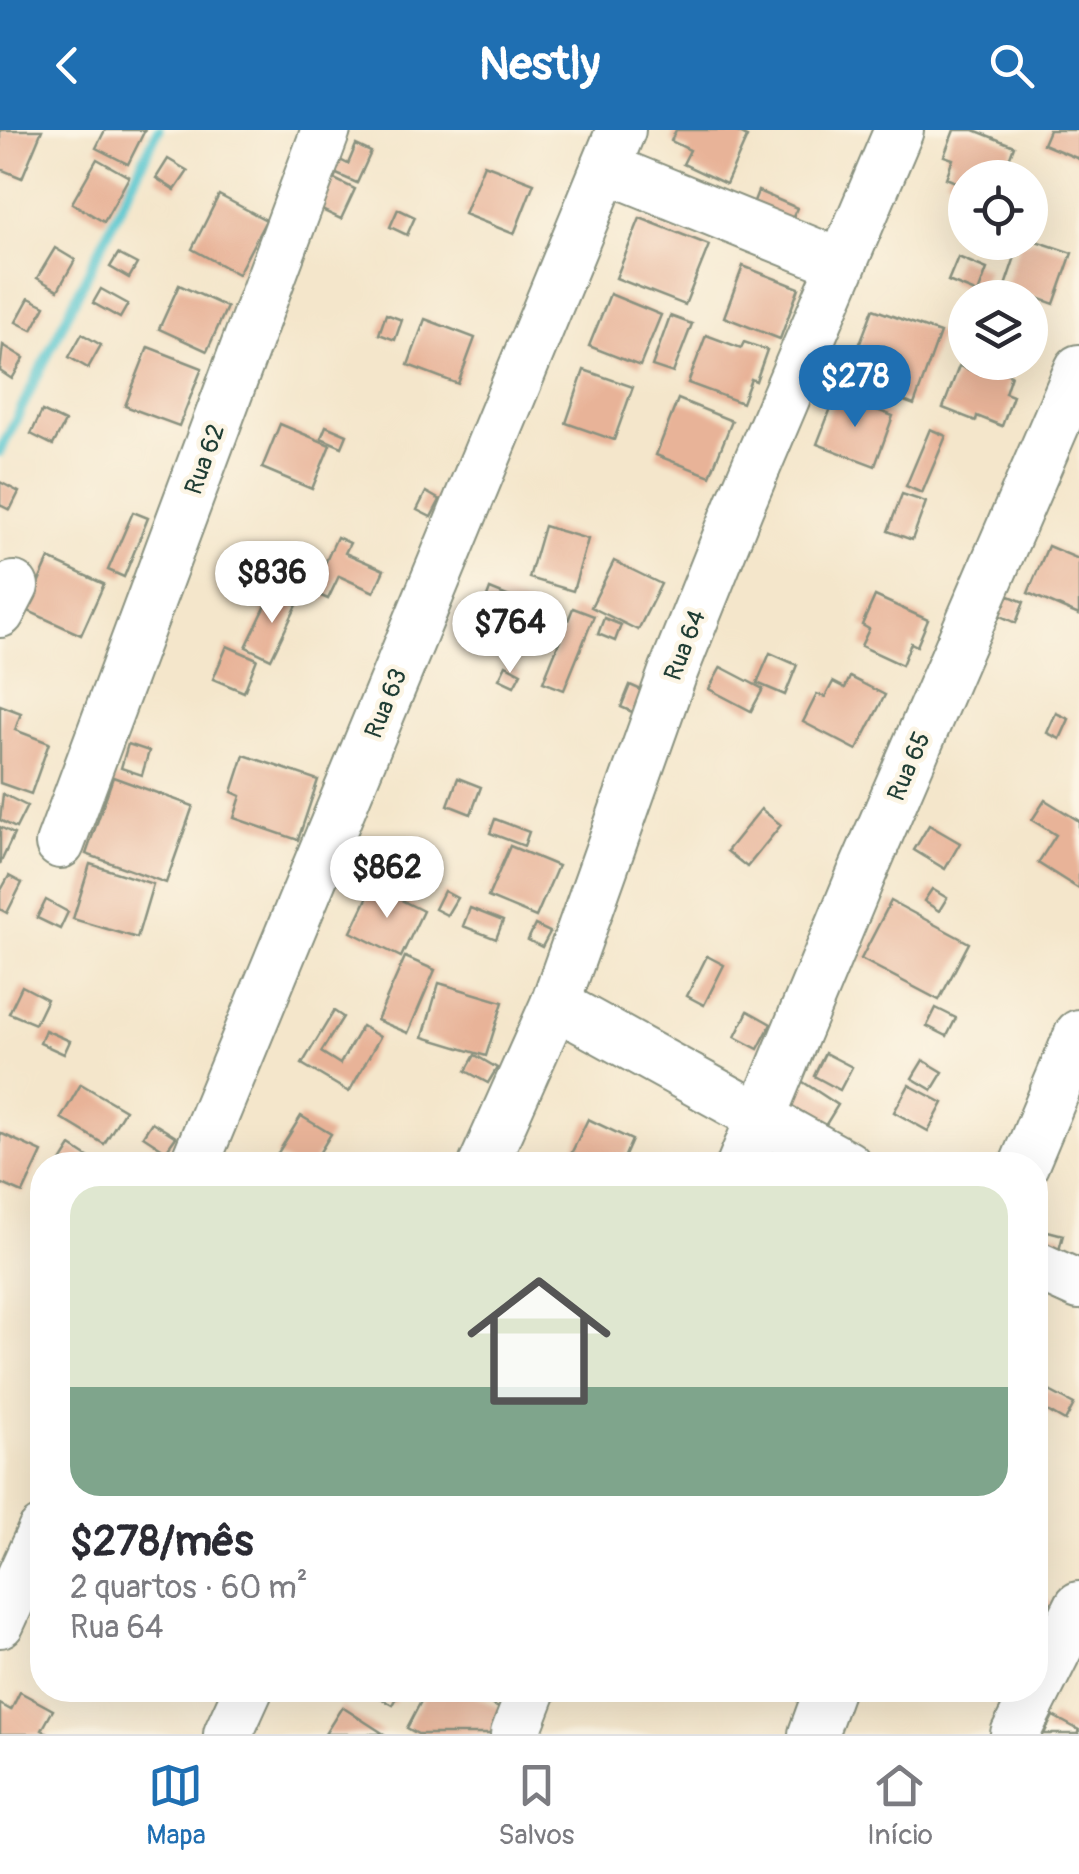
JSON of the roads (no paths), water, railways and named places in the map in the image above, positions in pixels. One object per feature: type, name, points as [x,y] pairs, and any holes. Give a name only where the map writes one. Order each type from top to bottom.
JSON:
[{"type":"street","name":"Rua 62","points":[[60,844],[326,130]]},
{"type":"street","name":"Rua 64","points":[[488,1152],[555,1004],[673,672],[898,130]]},
{"type":"street","points":[[614,149],[840,263]]},
{"type":"street","name":"Rua 63","points":[[199,1152],[614,149]]},
{"type":"street","name":"Rua 65","points":[[747,1152],[1079,369]]},
{"type":"street","points":[[555,1004],[823,1152]]},
{"type":"street","points":[[1029,1152],[1079,1034]]},
{"type":"street","points":[[1048,1271],[1079,1286]]},
{"type":"street","points":[[0,1624],[30,1558]]},
{"type":"street","points":[[1048,1668],[1079,1606]]},
{"type":"street","points":[[228,1734],[243,1702]]},
{"type":"street","points":[[514,1734],[527,1702]]},
{"type":"street","points":[[812,1734],[824,1702]]},
{"type":"street","points":[[1015,1734],[1031,1702]]},
{"type":"waterway","points":[[0,452],[158,130]]}]
